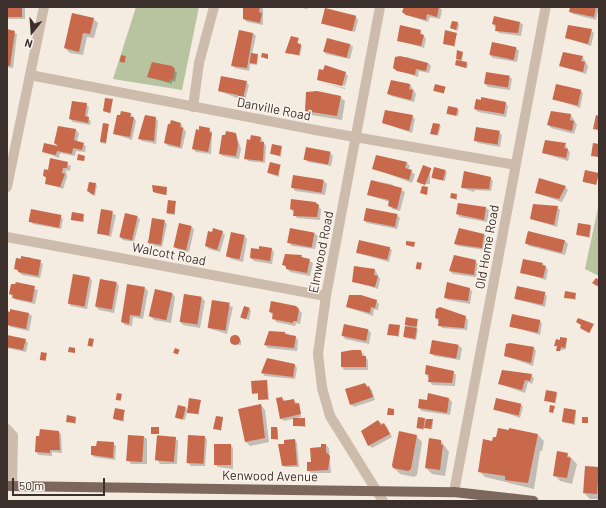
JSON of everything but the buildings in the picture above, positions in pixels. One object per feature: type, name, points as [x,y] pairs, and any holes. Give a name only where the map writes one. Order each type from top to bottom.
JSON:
[{"type":"main road","name":"Kenwood Avenue","points":[[9,486],[454,492],[533,501]]},
{"type":"street","points":[[7,187],[44,7]]},
{"type":"street","points":[[194,107],[199,63],[214,7]]},
{"type":"street","name":"Elmwood Road","points":[[380,7],[326,296],[318,354],[326,404],[340,435],[383,501]]},
{"type":"street","name":"Old Home Road","points":[[454,492],[546,7]]},
{"type":"street","name":"Danville Road","points":[[30,75],[194,107],[515,165]]},
{"type":"street","name":"Walcott Road","points":[[7,237],[326,296]]},
{"type":"street","points":[[7,429],[13,436],[9,486]]},
{"type":"green space","points":[[136,7],[199,7],[182,90],[113,79]]},
{"type":"green space","points":[[599,203],[599,276],[585,269]]}]
